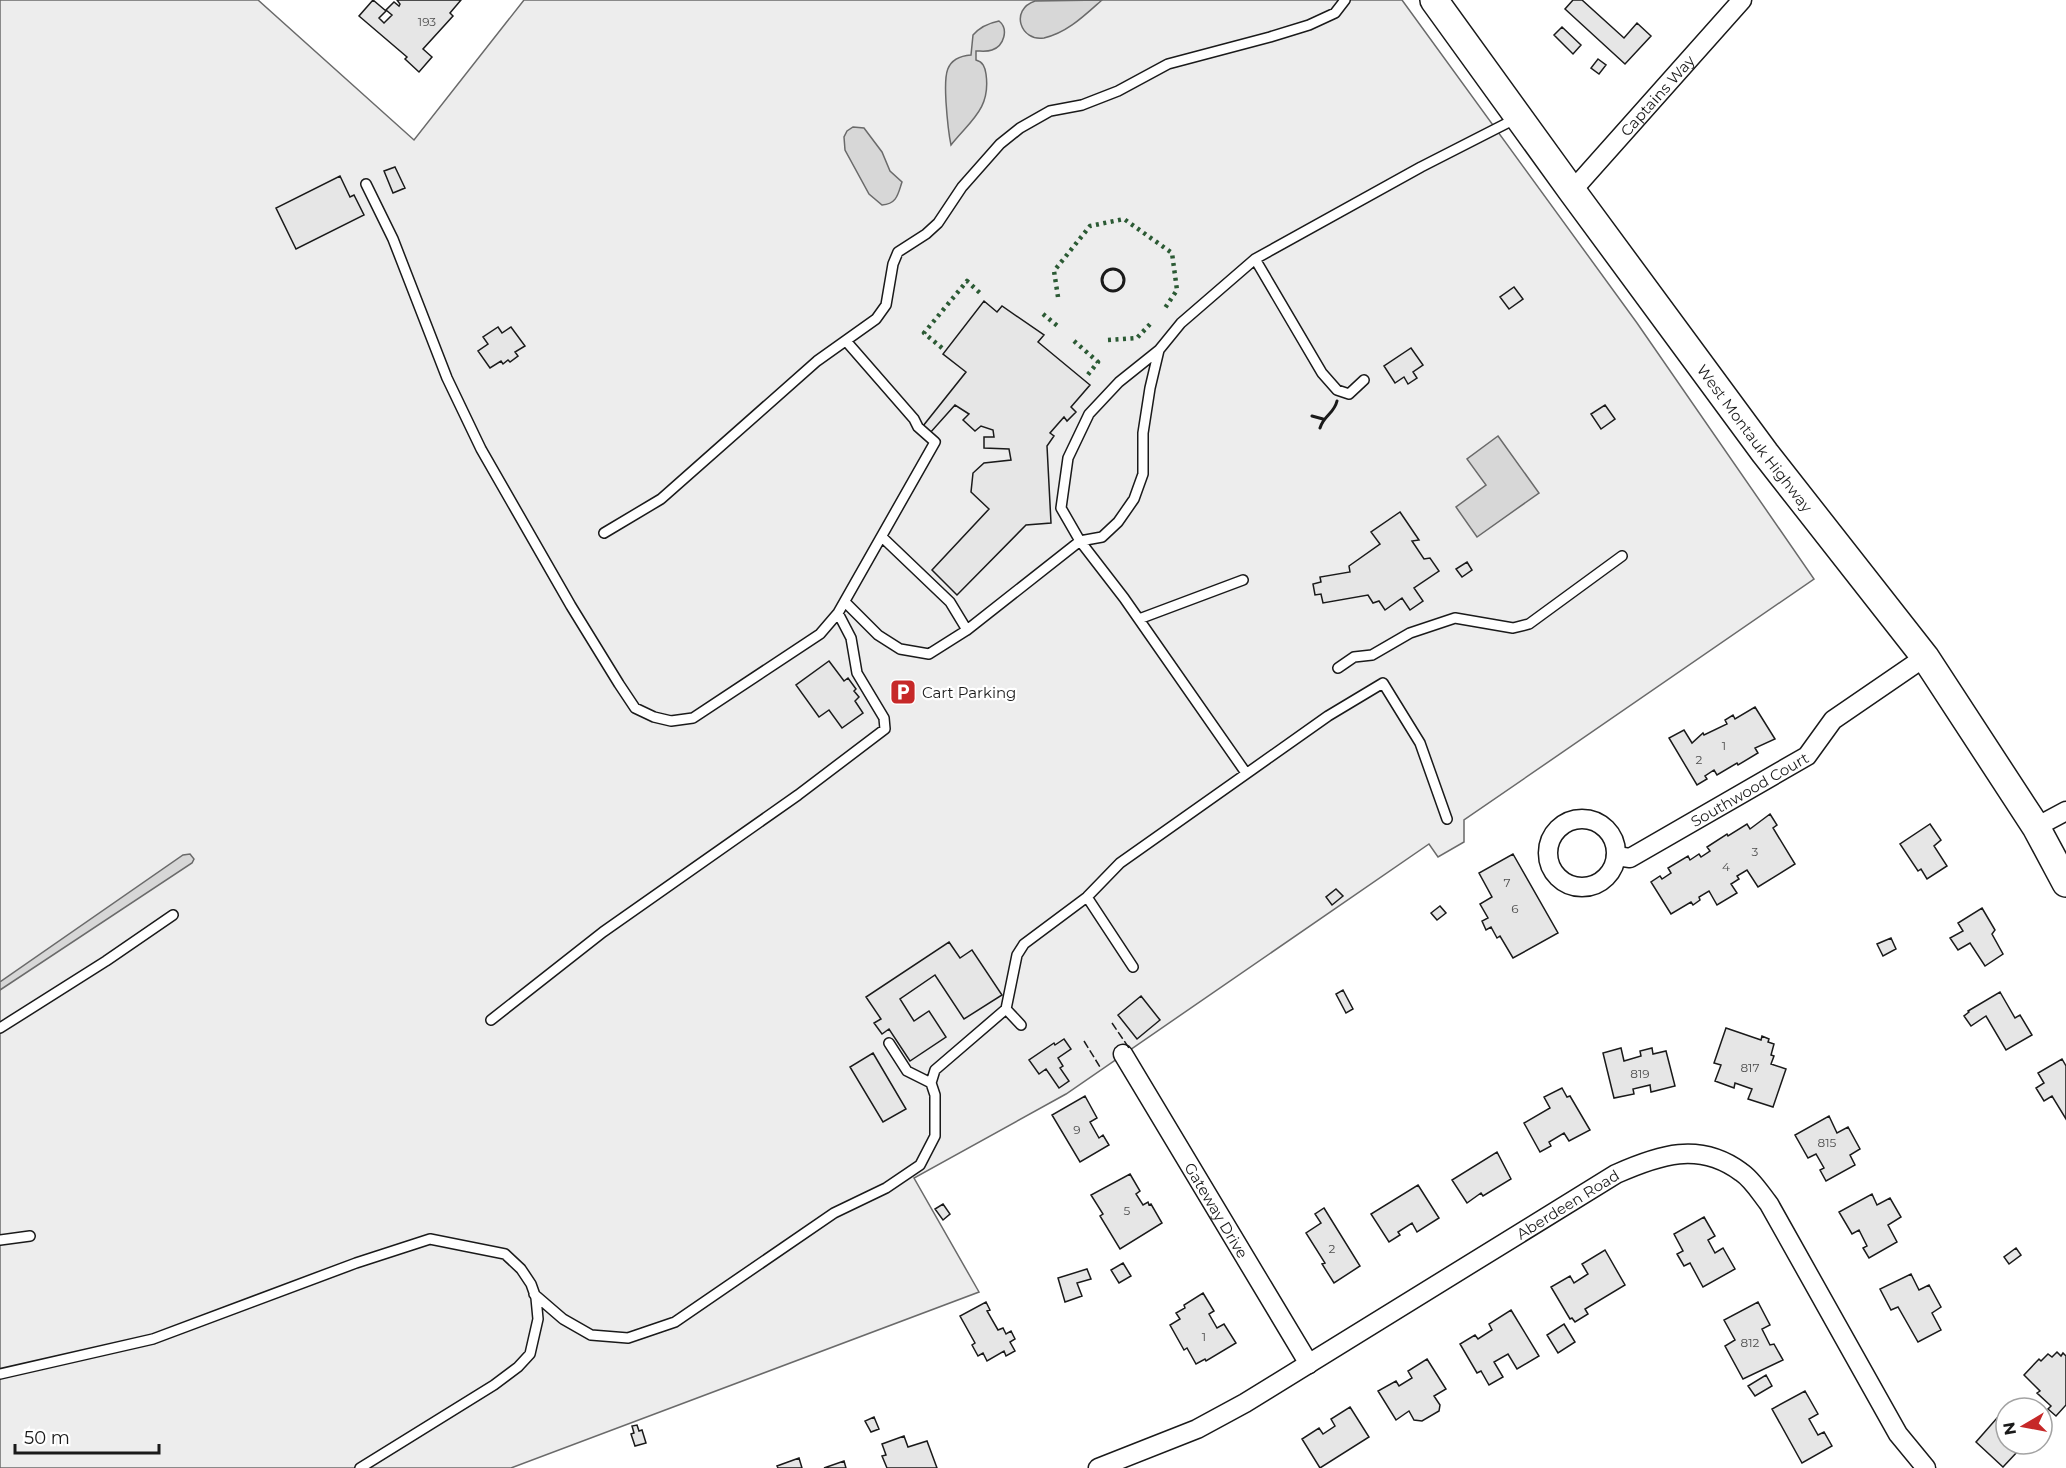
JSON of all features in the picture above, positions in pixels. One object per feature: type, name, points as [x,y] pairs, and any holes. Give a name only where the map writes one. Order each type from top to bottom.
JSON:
[{"type":"main road","name":"West Montauk Highway","points":[[1434,0],[1572,192],[1765,453],[1925,657],[2036,827],[2066,883]]},
{"type":"street","name":"Captains Way","points":[[1572,192],[1742,0]]},
{"type":"street","name":"Southwood Court","points":[[1616,856],[1630,858],[1807,756],[1833,720],[1925,657]]},
{"type":"street","points":[[2036,827],[2066,811]]},
{"type":"street","name":"Gateway Drive","points":[[1123,1054],[1309,1364]]},
{"type":"street","name":"Aberdeen Road","points":[[1098,1468],[1126,1463],[1197,1429],[1245,1403],[1616,1174],[1649,1160],[1680,1153],[1715,1158],[1742,1172],[1769,1204],[1898,1434],[1926,1468]]},
{"type":"lane","points":[[604,533],[661,499],[817,361],[876,319],[886,305],[893,264],[898,252],[926,234],[938,223],[962,187],[1000,144],[1020,128],[1050,111],[1082,105],[1118,91],[1168,64],[1309,25],[1335,13],[1345,0]]},
{"type":"lane","points":[[1246,773],[1139,619],[1080,541],[1061,508],[1068,458],[1089,414],[1119,382],[1159,350],[1181,323],[1255,259],[1421,167],[1519,117]]},
{"type":"lane","points":[[366,184],[393,239],[447,378],[481,449],[572,606],[635,708],[654,717],[672,721],[693,718],[820,634],[846,603],[935,442],[918,427],[914,419],[846,341]]},
{"type":"lane","points":[[1255,259],[1322,373],[1336,390],[1349,394],[1364,380]]},
{"type":"lane","points":[[846,603],[878,635],[900,649],[929,654],[967,630],[1080,541],[1102,537],[1118,522],[1134,499],[1143,474],[1143,433],[1159,350]]},
{"type":"lane","points":[[882,537],[950,602],[967,630]]},
{"type":"lane","points":[[1338,668],[1354,657],[1372,655],[1410,633],[1455,618],[1513,628],[1529,624],[1622,556]]},
{"type":"lane","points":[[1139,619],[1243,580]]},
{"type":"lane","points":[[491,1020],[603,932],[798,795],[885,729],[884,718],[857,674],[851,638],[838,613]]},
{"type":"lane","points":[[534,1294],[563,1319],[591,1335],[628,1338],[675,1322],[834,1213],[886,1188],[920,1165],[935,1136],[935,1095],[932,1083],[935,1070],[1006,1009],[1017,955],[1024,944],[1087,897],[1120,863],[1328,716],[1383,683],[1420,743],[1446,819]]},
{"type":"lane","points":[[1087,897],[1133,967]]},
{"type":"lane","points":[[0,1028],[106,961],[172,915]]},
{"type":"lane","points":[[1006,1009],[1021,1025]]},
{"type":"lane","points":[[889,1042],[907,1071],[932,1083]]},
{"type":"lane","points":[[0,1240],[30,1236]]},
{"type":"lane","points":[[0,1374],[153,1339],[356,1263],[430,1239],[505,1254],[521,1269],[531,1284],[534,1294],[538,1319],[530,1354],[518,1367],[494,1384],[360,1468]]},
{"type":"shaded area","points":[[0,0],[258,0],[414,140],[524,0],[1402,0],[1637,323],[1814,579],[1464,820],[1464,842],[1438,857],[1429,844],[1066,1094],[914,1178],[979,1292],[511,1468],[0,1468]]},
{"type":"shaded area","points":[[1102,0],[1075,23],[1052,36],[1036,38],[1029,35],[1021,24],[1022,11],[1035,1]]},
{"type":"shaded area","points":[[999,21],[1004,28],[1004,37],[1000,45],[990,51],[976,51],[976,60],[983,65],[986,74],[987,86],[982,106],[978,114],[951,145],[945,85],[947,71],[955,60],[971,55],[973,35],[976,32]]},
{"type":"shaded area","points":[[853,127],[864,128],[882,152],[890,171],[902,182],[896,198],[891,203],[882,205],[869,194],[845,150],[844,137]]},
{"type":"shaded area","points":[[1498,436],[1539,493],[1477,537],[1456,507],[1486,485],[1467,459]]},
{"type":"shaded area","points":[[190,854],[194,859],[192,863],[0,990],[0,982],[183,855]]},
{"type":"building","points":[[373,0],[386,11],[379,18],[384,23],[392,15],[386,10],[394,2],[399,6],[397,0],[461,0],[450,13],[453,16],[423,49],[432,57],[419,72],[405,59],[407,57],[359,16]]},
{"type":"building","points":[[1573,0],[1582,0],[1624,38],[1637,23],[1651,36],[1625,64],[1565,9]]},
{"type":"building","points":[[1562,27],[1581,45],[1573,54],[1554,35]]},
{"type":"building","points":[[1598,59],[1606,65],[1599,74],[1591,68]]},
{"type":"building","points":[[395,167],[405,188],[393,193],[384,171]]},
{"type":"building","points":[[340,176],[350,197],[354,195],[364,215],[296,249],[276,208]]},
{"type":"building","points":[[1514,287],[1523,299],[1509,309],[1500,297]]},
{"type":"building","points":[[984,301],[997,312],[1002,306],[1044,335],[1038,342],[1090,385],[1071,407],[1076,412],[1067,421],[1064,417],[1050,433],[1054,436],[1047,446],[1051,523],[1026,525],[957,595],[932,570],[989,509],[971,492],[973,473],[984,463],[1011,460],[1009,449],[984,448],[984,437],[994,437],[993,430],[981,426],[975,431],[963,420],[969,414],[955,405],[930,433],[923,426],[966,372],[943,354]]},
{"type":"building","points":[[498,327],[502,333],[511,327],[525,346],[515,352],[518,356],[510,362],[508,360],[503,364],[501,361],[490,368],[478,351],[488,344],[483,337]]},
{"type":"building","points":[[1411,348],[1423,365],[1413,372],[1417,378],[1408,384],[1404,377],[1395,383],[1384,366]]},
{"type":"building","points":[[1605,405],[1615,419],[1601,429],[1591,414]]},
{"type":"building","points":[[1400,512],[1419,540],[1412,541],[1424,559],[1430,558],[1439,571],[1414,588],[1423,601],[1410,610],[1402,598],[1385,610],[1379,601],[1373,603],[1368,595],[1323,603],[1321,594],[1315,595],[1313,584],[1321,582],[1320,577],[1350,572],[1349,566],[1380,544],[1371,532]]},
{"type":"building","points":[[1467,562],[1472,570],[1462,577],[1456,569]]},
{"type":"building","points":[[829,661],[844,681],[848,678],[856,689],[854,691],[859,697],[855,701],[863,713],[842,728],[829,710],[819,717],[796,685]]},
{"type":"building","points":[[1755,707],[1775,739],[1755,748],[1758,753],[1738,765],[1737,763],[1717,775],[1714,770],[1705,776],[1707,779],[1697,785],[1669,738],[1684,730],[1692,743],[1703,733],[1704,735],[1727,724],[1725,720],[1733,715],[1735,719]]},
{"type":"building","points":[[1770,814],[1777,825],[1773,828],[1795,864],[1758,887],[1747,870],[1737,876],[1739,879],[1731,884],[1737,893],[1717,905],[1709,891],[1699,897],[1700,900],[1693,905],[1691,902],[1671,914],[1651,882],[1671,873],[1668,868],[1688,856],[1690,860],[1699,854],[1701,857],[1710,851],[1707,847],[1727,834],[1728,836],[1747,824],[1750,829]]},
{"type":"building","points":[[1930,824],[1941,840],[1934,846],[1947,866],[1927,879],[1921,869],[1918,871],[1900,844]]},
{"type":"building","points":[[1513,854],[1558,933],[1513,958],[1500,936],[1497,938],[1491,927],[1486,930],[1482,921],[1488,918],[1480,904],[1492,897],[1479,873]]},
{"type":"building","points":[[1336,889],[1343,896],[1332,905],[1326,897]]},
{"type":"building","points":[[1440,906],[1446,913],[1437,920],[1431,913]]},
{"type":"building","points":[[1982,908],[1995,930],[1992,934],[2003,954],[1985,966],[1970,943],[1958,950],[1950,938],[1963,931],[1958,923]]},
{"type":"building","points":[[1891,938],[1896,949],[1883,956],[1877,944]]},
{"type":"building","points":[[949,942],[960,958],[972,950],[1002,995],[964,1019],[935,975],[900,999],[914,1021],[929,1011],[946,1037],[910,1061],[889,1029],[882,1034],[874,1023],[881,1019],[866,997]]},
{"type":"building","points":[[1343,990],[1353,1009],[1346,1013],[1336,994]]},
{"type":"building","points":[[2000,992],[2015,1018],[2020,1015],[2032,1035],[2006,1050],[1986,1016],[1971,1026],[1964,1016],[1968,1011]]},
{"type":"building","points":[[1141,996],[1160,1020],[1137,1039],[1118,1015]]},
{"type":"building","points":[[1726,1028],[1761,1040],[1762,1036],[1774,1044],[1771,1064],[1786,1069],[1773,1107],[1748,1099],[1752,1089],[1735,1083],[1734,1088],[1715,1081],[1721,1065],[1714,1063]]},
{"type":"building","points":[[1064,1039],[1071,1049],[1058,1058],[1063,1066],[1060,1068],[1069,1081],[1059,1088],[1046,1069],[1039,1074],[1029,1060]]},
{"type":"building","points":[[1621,1048],[1624,1061],[1641,1056],[1640,1051],[1652,1048],[1653,1054],[1666,1051],[1675,1086],[1651,1092],[1650,1085],[1633,1089],[1634,1094],[1614,1098],[1603,1053]]},
{"type":"building","points":[[873,1053],[906,1109],[883,1122],[850,1067]]},
{"type":"building","points":[[2062,1059],[2066,1066],[2066,1119],[2052,1096],[2044,1101],[2036,1088],[2044,1083],[2038,1073]]},
{"type":"building","points":[[1562,1088],[1567,1097],[1570,1096],[1590,1130],[1569,1141],[1564,1133],[1549,1142],[1551,1146],[1540,1152],[1524,1123],[1550,1108],[1544,1097]]},
{"type":"building","points":[[1085,1096],[1097,1118],[1090,1122],[1099,1138],[1103,1135],[1109,1145],[1080,1162],[1052,1115]]},
{"type":"building","points":[[1829,1116],[1837,1133],[1848,1127],[1860,1149],[1850,1155],[1855,1165],[1826,1181],[1820,1170],[1824,1168],[1816,1154],[1808,1158],[1795,1135]]},
{"type":"building","points":[[1497,1152],[1511,1179],[1483,1196],[1481,1193],[1467,1203],[1452,1180]]},
{"type":"building","points":[[1130,1174],[1140,1191],[1136,1194],[1143,1205],[1148,1202],[1149,1205],[1151,1204],[1162,1223],[1120,1249],[1100,1216],[1103,1214],[1091,1195]]},
{"type":"building","points":[[1418,1185],[1439,1218],[1417,1232],[1412,1223],[1398,1232],[1400,1235],[1389,1242],[1371,1214]]},
{"type":"building","points":[[1872,1194],[1877,1205],[1890,1198],[1901,1217],[1888,1225],[1897,1242],[1869,1258],[1863,1248],[1867,1246],[1859,1230],[1852,1234],[1839,1212]]},
{"type":"building","points":[[943,1204],[950,1214],[943,1220],[935,1209]]},
{"type":"building","points":[[1324,1208],[1360,1266],[1334,1283],[1322,1264],[1325,1263],[1306,1233],[1321,1223],[1315,1214]]},
{"type":"building","points":[[1704,1217],[1715,1236],[1708,1240],[1715,1253],[1723,1248],[1735,1269],[1703,1287],[1690,1263],[1684,1266],[1677,1254],[1683,1251],[1674,1234]]},
{"type":"building","points":[[2016,1248],[2021,1255],[2009,1264],[2004,1257]]},
{"type":"building","points":[[1605,1250],[1625,1285],[1585,1309],[1588,1314],[1575,1322],[1572,1318],[1570,1319],[1551,1287],[1570,1276],[1574,1283],[1588,1274],[1582,1264]]},
{"type":"building","points":[[1123,1263],[1131,1276],[1119,1283],[1111,1270]]},
{"type":"building","points":[[1087,1269],[1091,1279],[1077,1283],[1082,1296],[1065,1302],[1058,1278]]},
{"type":"building","points":[[1911,1274],[1919,1290],[1929,1285],[1941,1307],[1932,1313],[1941,1330],[1918,1342],[1898,1307],[1891,1310],[1880,1289]]},
{"type":"building","points":[[1203,1293],[1214,1311],[1209,1314],[1217,1328],[1224,1324],[1236,1343],[1206,1361],[1205,1359],[1196,1364],[1187,1348],[1184,1350],[1170,1325],[1180,1319],[1176,1313],[1185,1308],[1184,1305]]},
{"type":"building","points":[[986,1302],[990,1310],[987,1311],[998,1330],[1003,1328],[1006,1334],[1011,1331],[1015,1339],[1010,1342],[1015,1351],[1006,1356],[1004,1351],[987,1361],[983,1353],[978,1356],[972,1345],[975,1343],[960,1316]]},
{"type":"building","points":[[1758,1302],[1770,1325],[1762,1329],[1770,1345],[1774,1344],[1783,1360],[1743,1379],[1725,1346],[1735,1340],[1724,1320]]},
{"type":"building","points":[[1511,1310],[1539,1356],[1517,1369],[1508,1354],[1494,1362],[1503,1377],[1489,1385],[1481,1371],[1477,1373],[1460,1344],[1475,1335],[1478,1339],[1492,1330],[1489,1324]]},
{"type":"building","points":[[1564,1324],[1575,1342],[1558,1353],[1547,1335]]},
{"type":"building","points":[[2057,1352],[2061,1356],[2063,1353],[2066,1356],[2066,1405],[2056,1416],[2054,1414],[2054,1396],[2040,1396],[2037,1393],[2040,1391],[2024,1375],[2039,1359],[2041,1361],[2048,1354],[2052,1357]]},
{"type":"building","points":[[1427,1359],[1446,1389],[1434,1396],[1440,1405],[1439,1411],[1422,1421],[1414,1420],[1409,1411],[1396,1420],[1378,1391],[1396,1381],[1399,1386],[1412,1378],[1408,1371]]},
{"type":"building","points":[[1766,1375],[1772,1386],[1755,1396],[1748,1386]]},
{"type":"building","points":[[1805,1391],[1818,1414],[1809,1419],[1818,1435],[1824,1432],[1832,1446],[1802,1463],[1772,1409]]},
{"type":"building","points":[[1350,1407],[1369,1437],[1320,1468],[1302,1439],[1319,1428],[1323,1434],[1335,1426],[1331,1419]]},
{"type":"building","points":[[874,1417],[879,1429],[871,1432],[865,1421]]},
{"type":"building","points":[[1994,1421],[1994,1456],[2013,1456],[2003,1467],[1976,1442]]},
{"type":"building","points":[[637,1425],[639,1431],[642,1430],[646,1443],[635,1446],[631,1434],[634,1433],[632,1426]]},
{"type":"building","points":[[904,1436],[908,1447],[927,1441],[937,1468],[887,1468],[882,1456],[886,1455],[882,1444]]},
{"type":"building","points":[[799,1458],[802,1468],[778,1468],[777,1466]]},
{"type":"building","points":[[844,1461],[846,1468],[824,1468]]},
{"type":"hedge","points":[[1058,297],[1054,271],[1090,226],[1124,219],[1172,253],[1177,290],[1165,308]]},
{"type":"hedge","points":[[942,348],[924,333],[967,281],[980,293]]},
{"type":"hedge","points":[[1043,314],[1060,328]]},
{"type":"hedge","points":[[1108,340],[1137,338],[1152,322]]},
{"type":"hedge","points":[[1074,341],[1098,362],[1086,377]]},
{"type":"fence","points":[[1112,1023],[1129,1048]]},
{"type":"fence","points":[[1084,1041],[1100,1067]]},
{"type":"wall","points":[[1113,269],[1121,272],[1124,280],[1121,288],[1113,291],[1105,288],[1102,280],[1105,272],[1113,269]]},
{"type":"wall","points":[[1320,428],[1337,401]]},
{"type":"wall","points":[[1312,416],[1323,419]]},
{"type":"place","name":"Cart Parking","points":[[903,692]]}]
